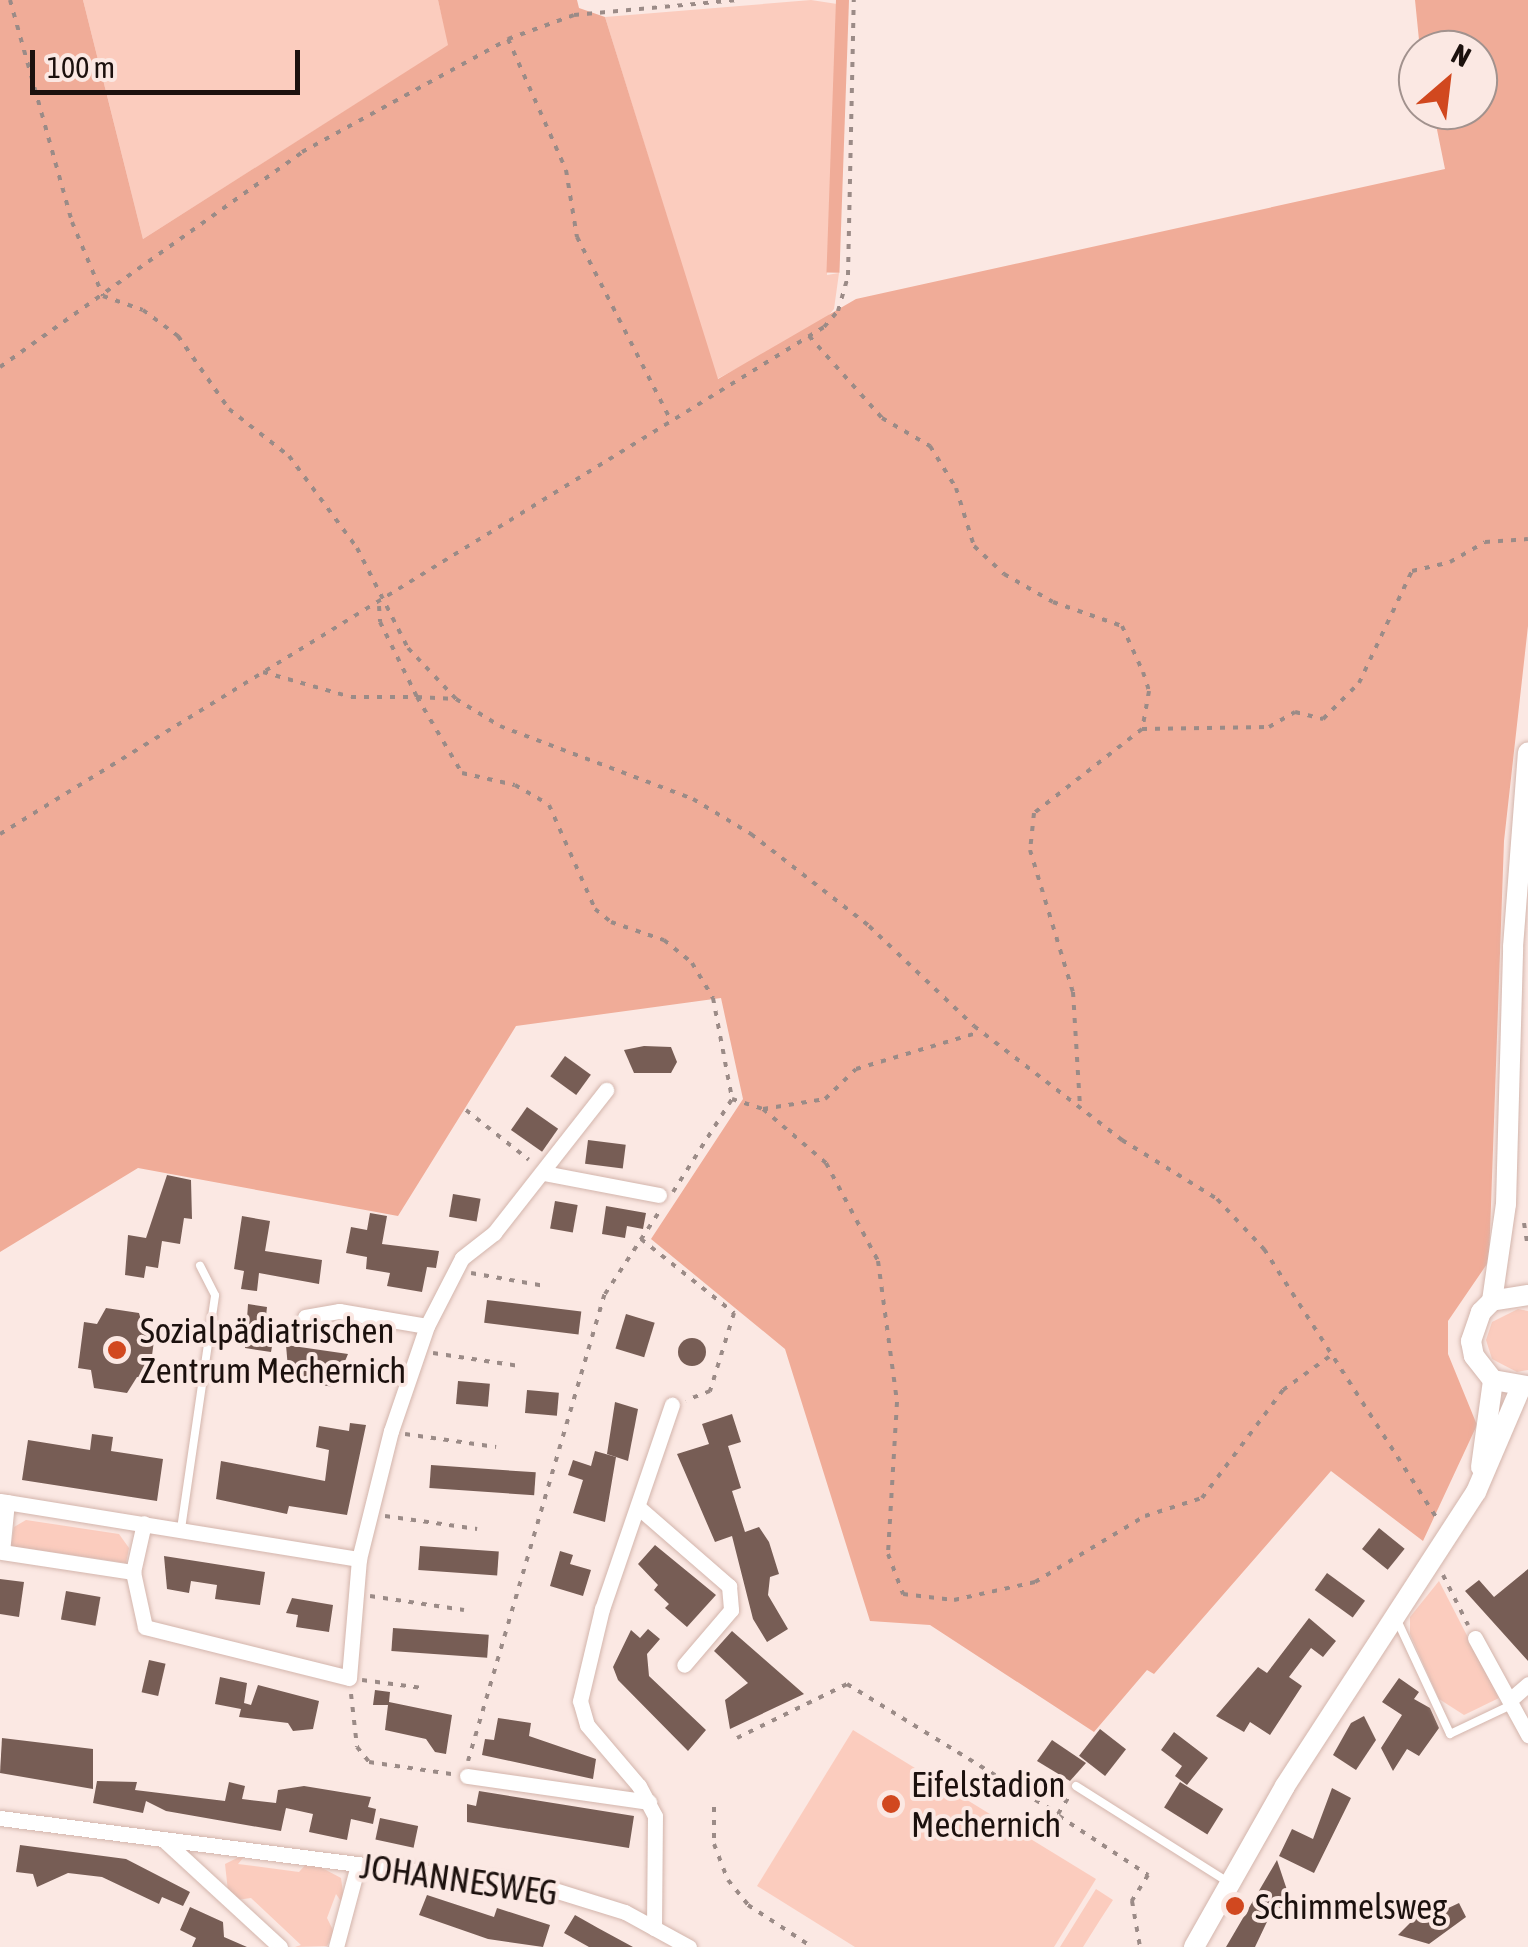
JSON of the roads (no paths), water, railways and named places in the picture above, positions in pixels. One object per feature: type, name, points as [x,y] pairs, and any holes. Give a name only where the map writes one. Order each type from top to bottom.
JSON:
[{"type":"street","points":[[1492,1301],[1506,1204],[1512,947],[1528,753]]},
{"type":"street","points":[[144,1523],[133,1572],[145,1627],[349,1678],[359,1559],[391,1432],[427,1326],[456,1271],[544,1173],[606,1090]]},
{"type":"street","points":[[544,1173],[659,1195]]},
{"type":"street","points":[[1476,1492],[1493,1380],[1471,1341],[1481,1312],[1492,1301],[1527,1295],[1514,1271],[1506,1204]]},
{"type":"street","points":[[305,1317],[339,1311],[427,1326]]},
{"type":"street","points":[[1194,1947],[1228,1882],[1394,1615],[1476,1492],[1524,1386],[1493,1380]]},
{"type":"street","points":[[654,1928],[658,1852],[649,1802],[603,1749],[580,1700],[602,1610],[672,1405]]},
{"type":"street","points":[[133,1572],[2,1552],[4,1501],[359,1559]]},
{"type":"street","points":[[638,1507],[729,1586],[731,1610],[684,1664]]},
{"type":"street","points":[[1475,1638],[1528,1735]]},
{"type":"street","points":[[1511,1702],[1528,1684]]},
{"type":"street","points":[[467,1776],[649,1802]]},
{"type":"street","name":"JOHANNESWEG","points":[[0,1818],[551,1889],[595,1900],[689,1947]]},
{"type":"street","points":[[166,1842],[280,1947]]},
{"type":"street","points":[[202,1874],[200,1856],[218,1845]]},
{"type":"street","points":[[336,1947],[358,1865]]},
{"type":"lane","points":[[180,1529],[214,1295],[200,1266]]},
{"type":"lane","points":[[1394,1615],[1450,1734],[1511,1702]]},
{"type":"lane","points":[[1075,1788],[1228,1882]]},
{"type":"place","name":"Sozialpädiatrischen Zentrum Mechernich","points":[[117,1350]]},
{"type":"place","name":"Eifelstadion Mechernich","points":[[891,1804]]},
{"type":"place","name":"Schimmelsweg","points":[[1235,1906]]}]
